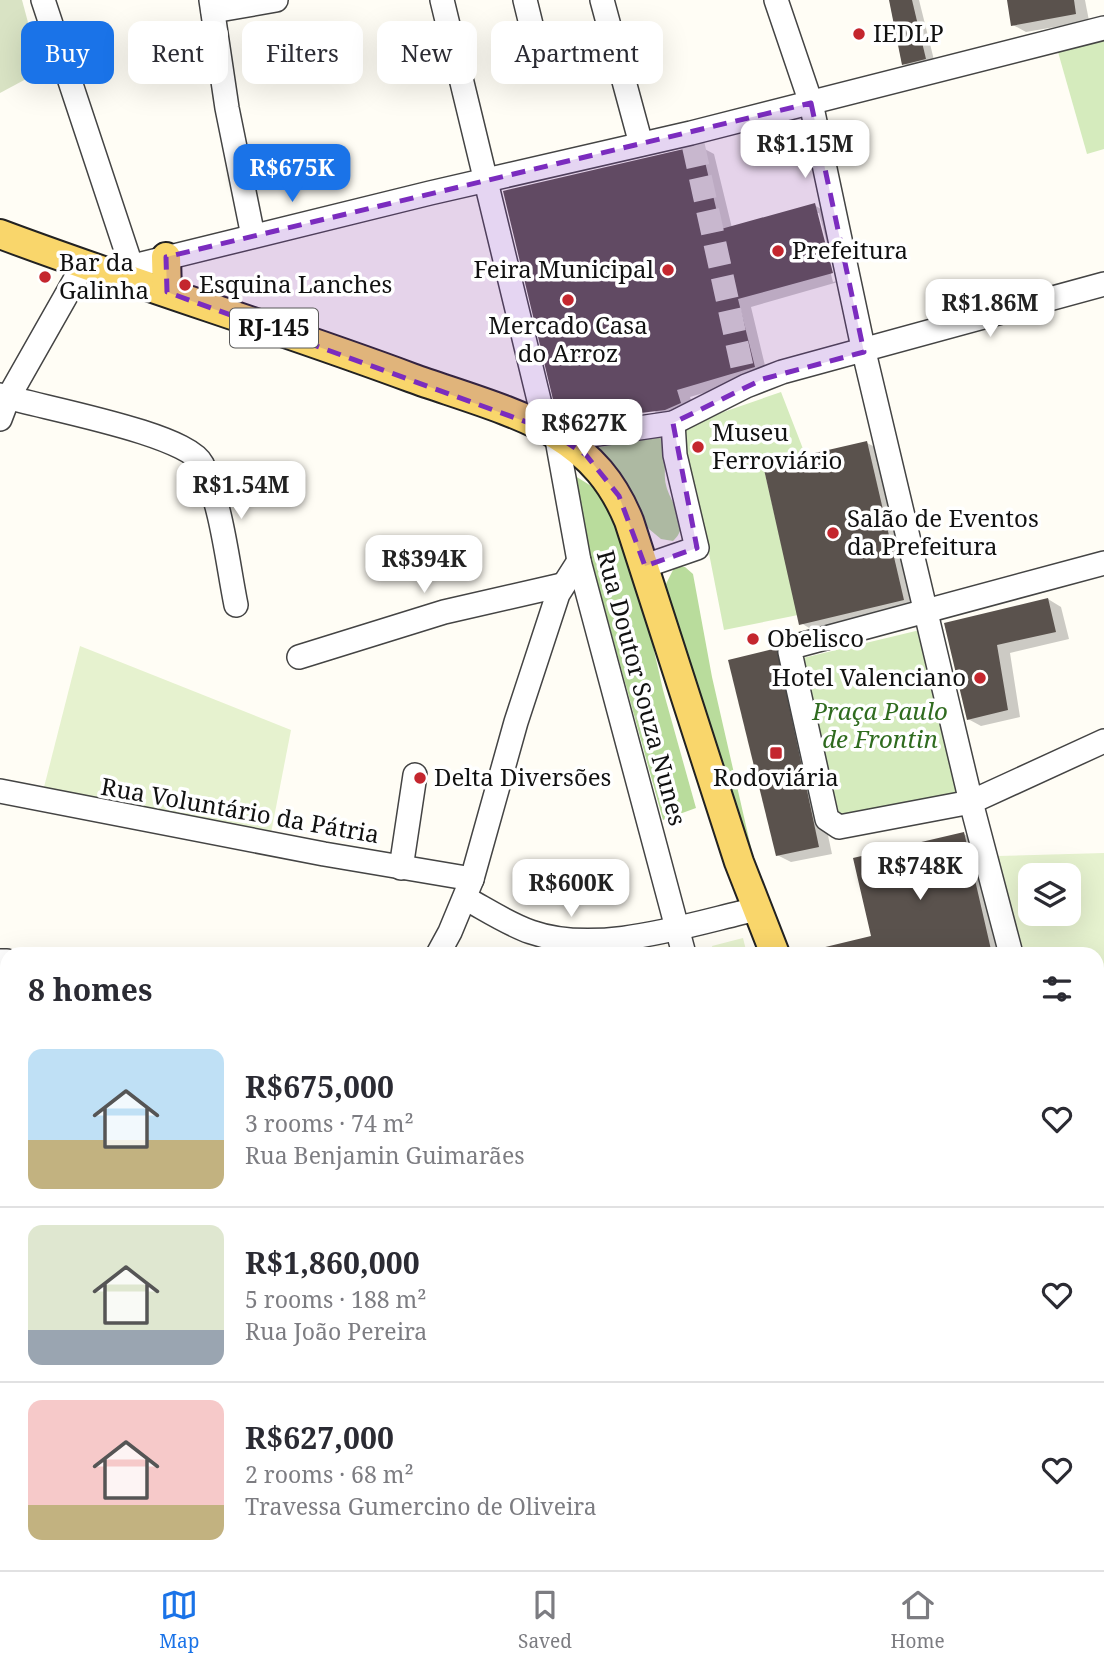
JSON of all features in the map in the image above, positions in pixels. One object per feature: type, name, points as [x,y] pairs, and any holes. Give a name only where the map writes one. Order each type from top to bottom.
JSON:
[{"type":"main road","name":"RJ-145","points":[[0,234],[108,267],[167,292],[333,349],[555,434],[600,469],[619,496],[645,566],[735,849],[772,947]]},
{"type":"main road","points":[[166,257],[167,292]]},
{"type":"street","points":[[43,0],[108,267]]},
{"type":"street","points":[[253,236],[227,108],[212,6],[275,0]]},
{"type":"street","name":"Rua Doutor Souza Nunes","points":[[442,0],[555,434],[579,561],[682,947]]},
{"type":"street","points":[[524,0],[530,21]]},
{"type":"street","points":[[602,0],[641,144]]},
{"type":"street","points":[[776,0],[811,103],[864,352],[971,802],[1009,947]]},
{"type":"street","points":[[236,605],[217,513],[197,457],[178,443],[155,436],[3,404],[108,267],[166,257],[641,144],[692,139],[811,103],[1104,28]]},
{"type":"street","points":[[555,434],[673,423],[745,378],[864,352],[1104,284]]},
{"type":"street","points":[[645,566],[697,548],[675,454],[673,423]]},
{"type":"street","points":[[441,947],[468,888],[516,722],[562,585],[579,561]]},
{"type":"street","points":[[1104,563],[796,646],[790,652],[827,819],[839,827],[971,802],[1104,741]]},
{"type":"street","points":[[299,657],[444,612],[562,585]]},
{"type":"street","points":[[401,868],[415,775]]},
{"type":"street","name":"Rua Voluntário da Pátria","points":[[0,791],[401,868],[468,888],[533,933],[579,942],[677,927],[757,909]]},
{"type":"highlighted area","points":[[811,103],[864,352],[763,379],[673,423],[697,548],[645,566],[619,496],[586,455],[546,429],[167,292],[166,257]]},
{"type":"green space","points":[[0,0],[22,0],[28,21],[21,21],[21,82],[0,93]]},
{"type":"green space","points":[[1104,33],[1104,149],[1087,154],[1056,45]]},
{"type":"green space","points":[[781,392],[805,454],[763,465],[798,615],[724,630],[697,492],[677,428]]},
{"type":"green space","points":[[661,436],[665,447],[666,485],[681,526],[673,541],[661,539],[649,529],[595,448]]},
{"type":"green space","points":[[572,474],[596,489],[620,527],[635,567],[663,690],[696,808],[663,820],[591,559]]},
{"type":"green space","points":[[675,566],[685,567],[693,574],[712,677],[752,852],[742,830],[667,598],[666,584]]},
{"type":"green space","name":"Praça Paulo de Frontin","points":[[920,630],[958,795],[841,823],[803,658]]},
{"type":"green space","points":[[80,646],[291,730],[271,833],[41,799]]},
{"type":"green space","points":[[1104,853],[1104,947],[1019,947],[998,856]]},
{"type":"green space","points":[[743,938],[745,947],[712,947]]},
{"type":"building","points":[[889,0],[912,0],[926,59],[902,65]]},
{"type":"building","points":[[1007,0],[1074,0],[1076,14],[1011,26]]},
{"type":"building","points":[[701,145],[721,229],[815,203],[833,273],[738,299],[755,367],[677,390],[681,403],[665,410],[566,422],[557,416],[503,191]]},
{"type":"building","name":"Salão de Eventos da Prefeitura","points":[[867,441],[904,600],[799,625],[763,465]]},
{"type":"building","name":"Hotel Valenciano","points":[[1048,598],[1056,632],[997,645],[1008,710],[967,720],[944,623]]},
{"type":"building","name":"Rodoviária","points":[[777,648],[819,847],[776,856],[728,660]]},
{"type":"building","points":[[964,832],[990,947],[825,947],[871,936],[853,858]]},
{"type":"tunnel","points":[[693,144],[743,371]]},
{"type":"place","name":"IEDLP","points":[[859,34]]},
{"type":"place","name":"Prefeitura","points":[[778,251]]},
{"type":"place","name":"Feira Municipal","points":[[668,270]]},
{"type":"place","name":"Bar da Galinha","points":[[45,277]]},
{"type":"place","name":"Esquina Lanches","points":[[185,285]]},
{"type":"place","name":"Mercado Casa do Arroz","points":[[568,300]]},
{"type":"place","name":"Museu Ferroviário","points":[[698,447]]},
{"type":"place","name":"Salão de Eventos da Prefeitura","points":[[833,533]]},
{"type":"place","name":"Obelisco","points":[[753,639]]},
{"type":"place","name":"Hotel Valenciano","points":[[980,678]]},
{"type":"place","name":"Rodoviária","points":[[776,753]]},
{"type":"place","name":"Delta Diversões","points":[[420,778]]}]
